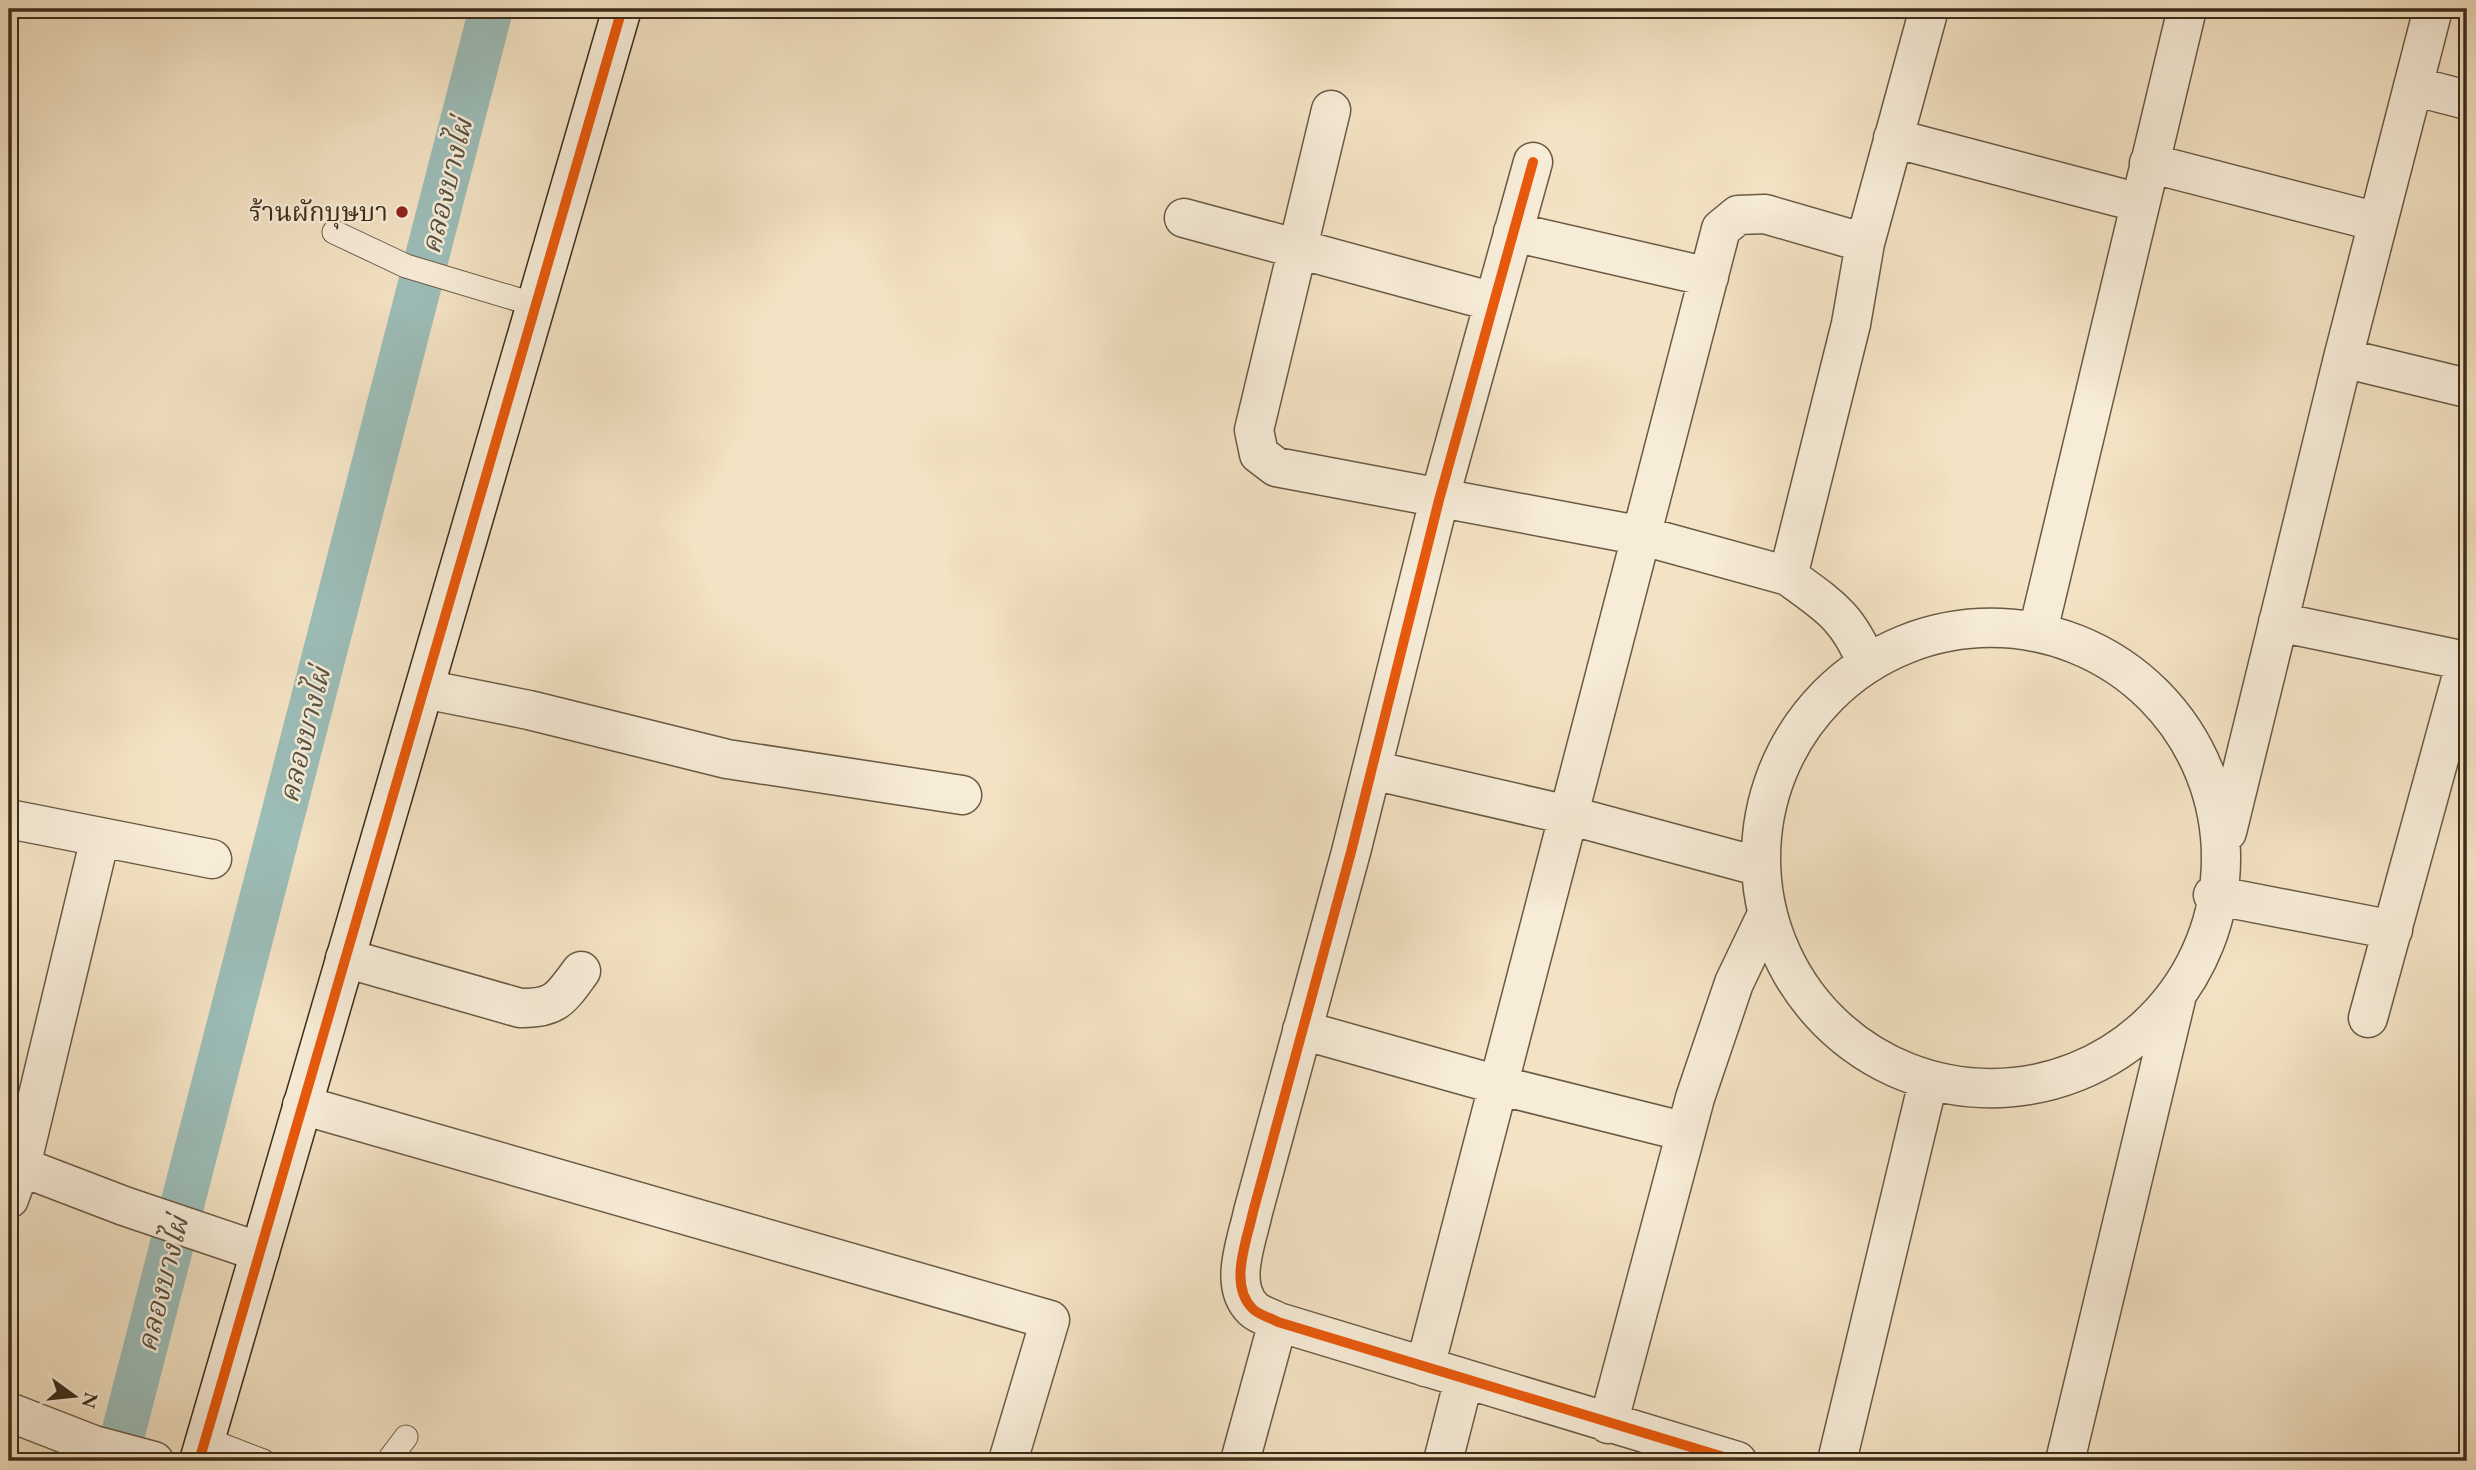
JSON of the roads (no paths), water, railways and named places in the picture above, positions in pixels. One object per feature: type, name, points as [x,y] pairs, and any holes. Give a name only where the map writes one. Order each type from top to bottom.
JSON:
[{"type":"street","points":[[203,1450],[622,9]]},
{"type":"street","points":[[1788,576],[1852,324],[1865,243],[1929,9]]},
{"type":"street","points":[[2038,631],[2187,9]]},
{"type":"street","points":[[2064,1461],[2176,997],[2202,941],[2343,358],[2433,9]]},
{"type":"street","points":[[2413,86],[2467,100]]},
{"type":"street","points":[[1331,110],[1254,430],[1259,454],[1276,467],[1439,500],[1643,536],[1788,576],[1834,609],[1855,634],[1867,664]]},
{"type":"street","points":[[1893,138],[2140,203]]},
{"type":"street","points":[[1533,162],[1439,500],[1372,770],[1240,1269],[1242,1293],[1254,1310],[1278,1322],[1608,1424],[1660,1451],[1737,1461]]},
{"type":"street","points":[[2149,163],[2378,222]]},
{"type":"street","points":[[1425,1367],[1721,229],[1738,215],[1765,215],[1865,243]]},
{"type":"street","points":[[1184,218],[1297,251],[1494,302]]},
{"type":"street","points":[[1513,232],[1709,277]]},
{"type":"street","points":[[2343,358],[2467,388]]},
{"type":"street","points":[[2278,622],[2467,659],[2368,1018]]},
{"type":"street","points":[[2176,997],[2138,1038],[2091,1068],[2038,1086],[1982,1091],[1928,1082],[1882,1063],[1834,1028],[1809,1001],[1784,959],[1767,914],[1761,867],[1767,808],[1788,752],[1822,703],[1867,664],[1920,639],[1979,627],[2038,631],[2087,646],[2130,672],[2170,707],[2196,750],[2216,796],[2223,848]]},
{"type":"street","points":[[424,689],[529,710],[727,759],[962,795]]},
{"type":"street","points":[[1372,770],[1568,815],[1761,867]]},
{"type":"street","points":[[9,819],[212,859]]},
{"type":"street","points":[[100,838],[13,1176],[124,1206],[260,1252]]},
{"type":"street","points":[[2213,895],[2393,930]]},
{"type":"street","points":[[1608,1424],[1686,1132],[1734,983],[1767,914]]},
{"type":"street","points":[[345,958],[520,1008],[542,1009],[558,1001],[581,971]]},
{"type":"street","points":[[1302,1030],[1498,1085],[1686,1132]]},
{"type":"street","points":[[1837,1461],[1928,1082]]},
{"type":"street","points":[[302,1105],[1050,1320],[1008,1461]]},
{"type":"street","points":[[1240,1461],[1278,1322]]},
{"type":"street","points":[[1443,1461],[1464,1379]]},
{"type":"street","points":[[9,1412],[94,1445],[154,1461]]},
{"type":"lane","points":[[334,232],[406,266],[536,305]]},
{"type":"lane","points":[[388,1461],[406,1437]]},
{"type":"lane","points":[[203,1450],[263,1461]]},
{"type":"waterway","name":"คลองบางไผ่","points":[[116,1461],[491,9]]},
{"type":"place","name":"ร้านผักบุษบา","points":[[402,212]]}]
